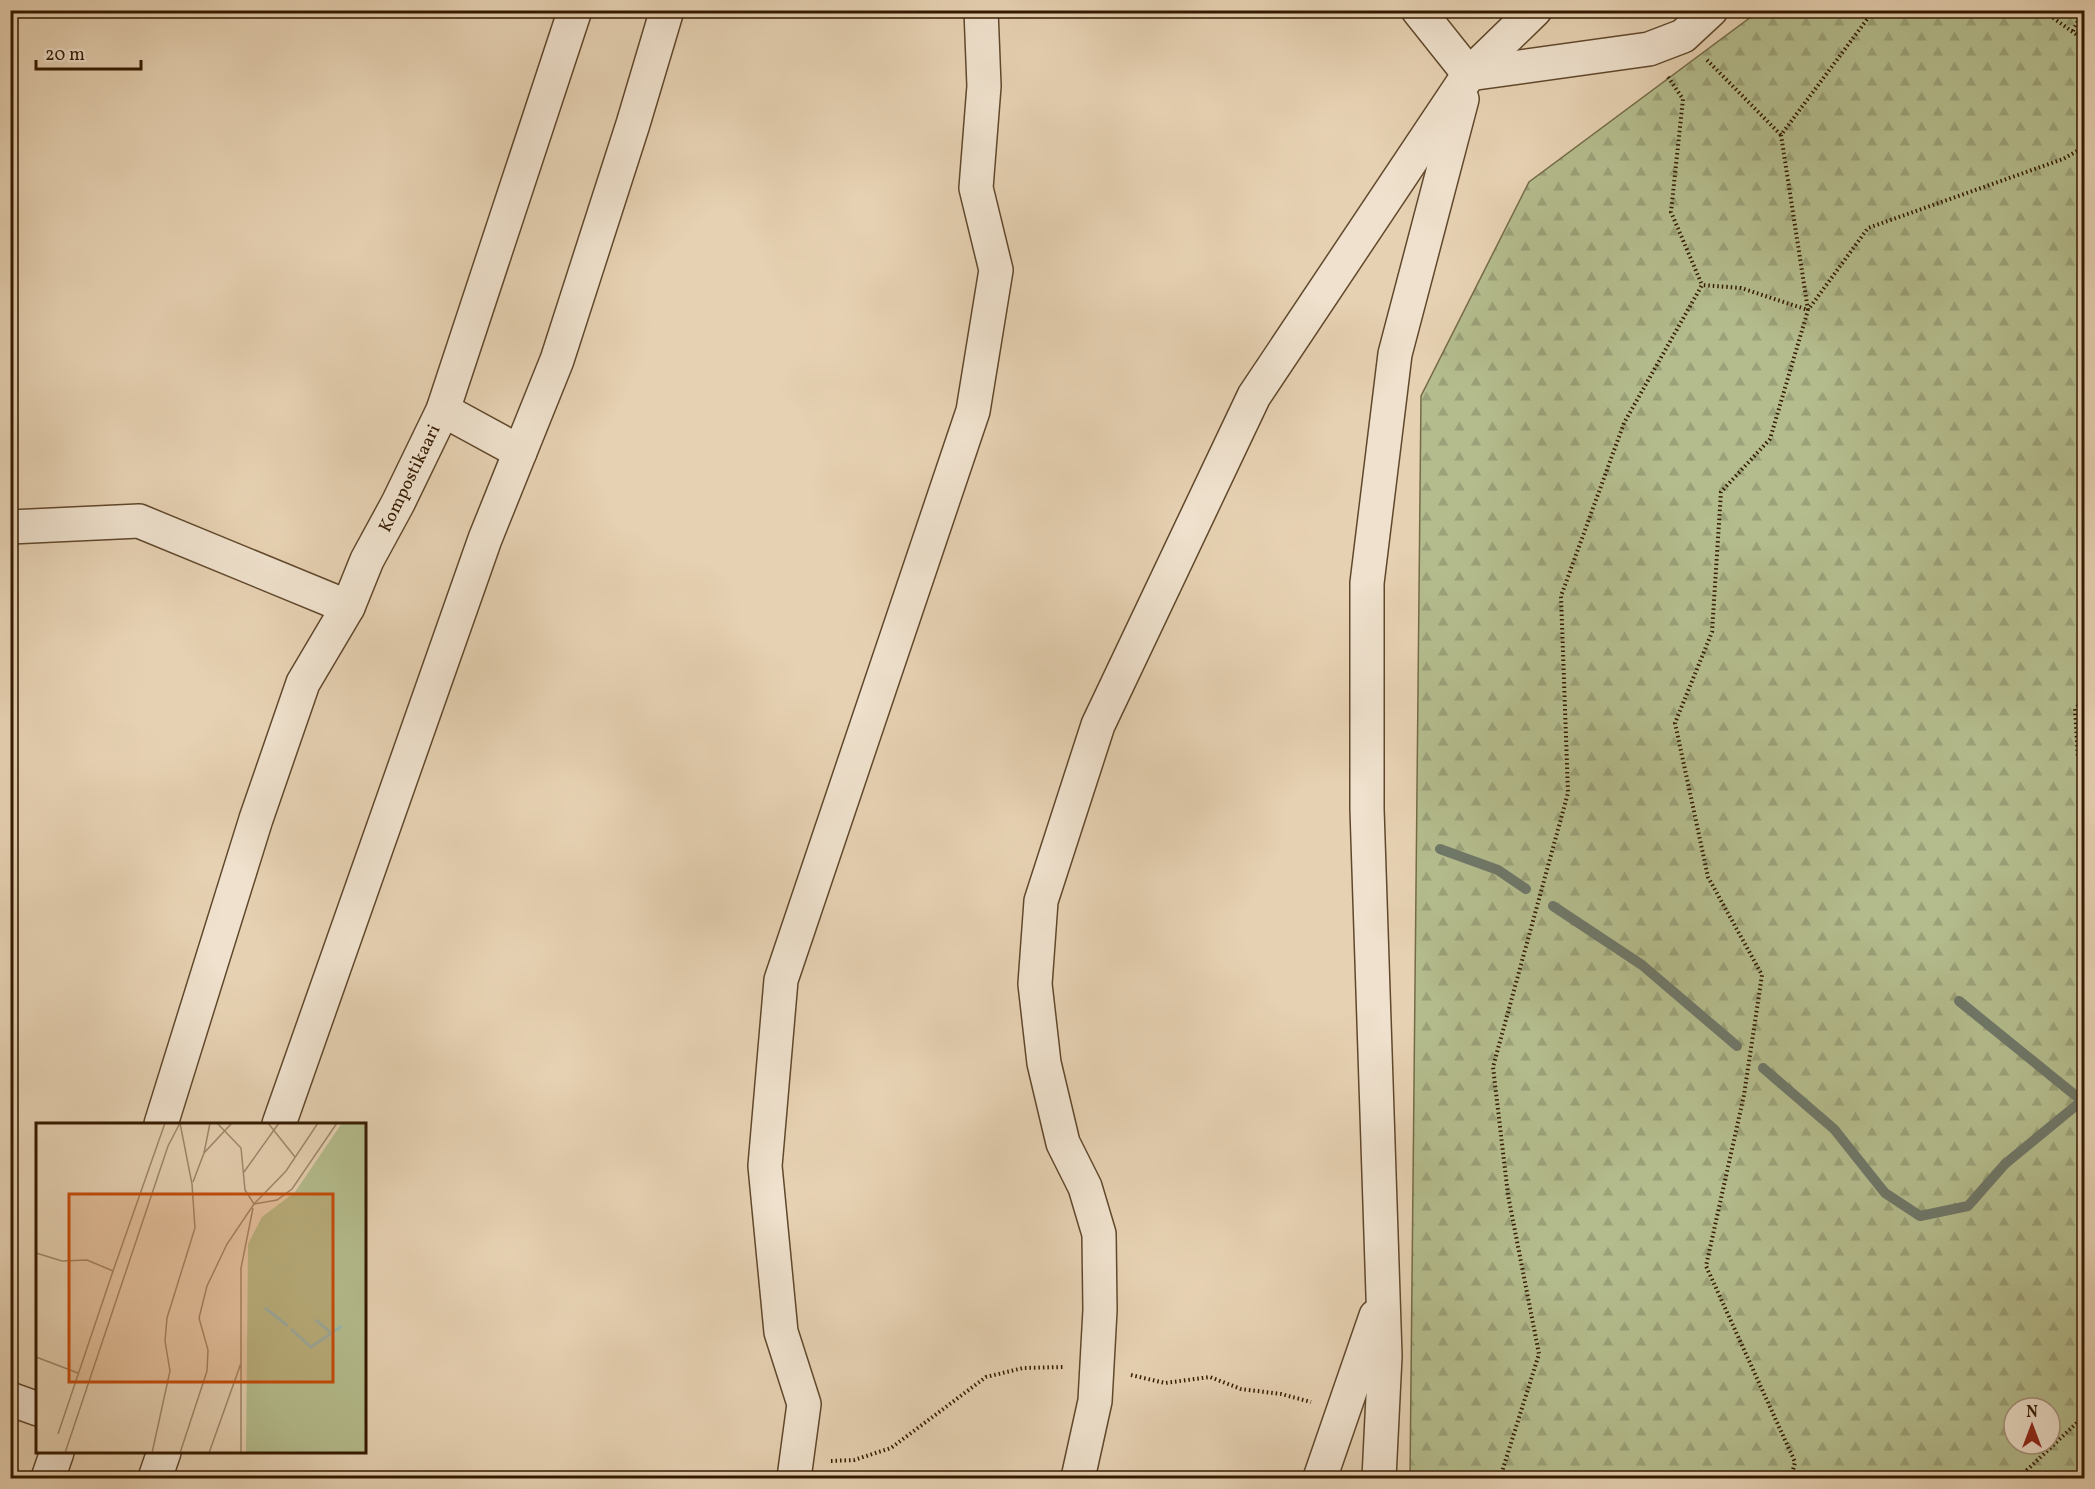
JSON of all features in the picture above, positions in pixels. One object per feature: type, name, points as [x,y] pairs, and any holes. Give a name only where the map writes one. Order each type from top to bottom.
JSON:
[{"type":"street","name":"Kompostikaari","points":[[162,1123],[256,819],[303,683],[348,607],[367,560],[398,503],[443,410],[575,10]]},
{"type":"street","points":[[280,1123],[485,539],[557,360],[667,10]]},
{"type":"street","points":[[794,1479],[804,1404],[781,1332],[765,1166],[781,980],[973,411],[996,270],[976,188],[984,86],[981,10]]},
{"type":"street","points":[[1418,10],[1469,74]]},
{"type":"street","points":[[1078,1479],[1095,1401],[1100,1310],[1099,1234],[1085,1187],[1063,1143],[1044,1063],[1035,984],[1041,901],[1098,725],[1254,396],[1469,74],[1534,10]]},
{"type":"street","points":[[1469,74],[1649,49],[1683,36],[1710,10]]},
{"type":"street","points":[[1379,1479],[1385,1356],[1367,809],[1367,583],[1395,354],[1469,74]]},
{"type":"street","points":[[443,410],[520,452]]},
{"type":"street","points":[[10,527],[139,521],[348,607]]},
{"type":"street","points":[[1320,1479],[1383,1296]]},
{"type":"street","points":[[10,1399],[36,1408]]},
{"type":"street","points":[[48,1479],[57,1453]]},
{"type":"street","points":[[155,1479],[164,1453]]},
{"type":"path","points":[[1781,135],[1874,10]]},
{"type":"path","points":[[2042,10],[2085,40]]},
{"type":"path","points":[[2073,32],[2083,10]]},
{"type":"path","points":[[1683,36],[1781,135],[1808,310]]},
{"type":"path","points":[[1649,49],[1683,99],[1671,212],[1702,285]]},
{"type":"path","points":[[1791,1479],[1795,1462],[1706,1266],[1744,1095],[1762,975],[1708,877],[1675,723],[1712,632],[1721,492],[1770,440],[1808,310],[1868,228],[2063,159],[2085,147]]},
{"type":"path","points":[[1702,285],[1741,288],[1808,310]]},
{"type":"path","points":[[1500,1479],[1539,1354],[1508,1195],[1493,1067],[1568,793],[1561,596],[1624,423],[1702,285]]},
{"type":"path","points":[[2085,699],[2074,710],[2078,758],[2085,765]]},
{"type":"path","points":[[2022,1479],[2027,1470],[2085,1416]]},
{"type":"green space","points":[[1759,11],[2084,11],[2084,1478],[1410,1478],[1421,396],[1529,182]]},
{"type":"waterway","points":[[1440,849],[1498,870],[1526,889]]},
{"type":"waterway","points":[[1553,906],[1642,965],[1737,1046]]},
{"type":"waterway","points":[[1959,1001],[2081,1100]]},
{"type":"waterway","points":[[1763,1068],[1834,1129],[1885,1193],[1920,1216],[1968,1206],[2005,1164],[2084,1099]]}]
